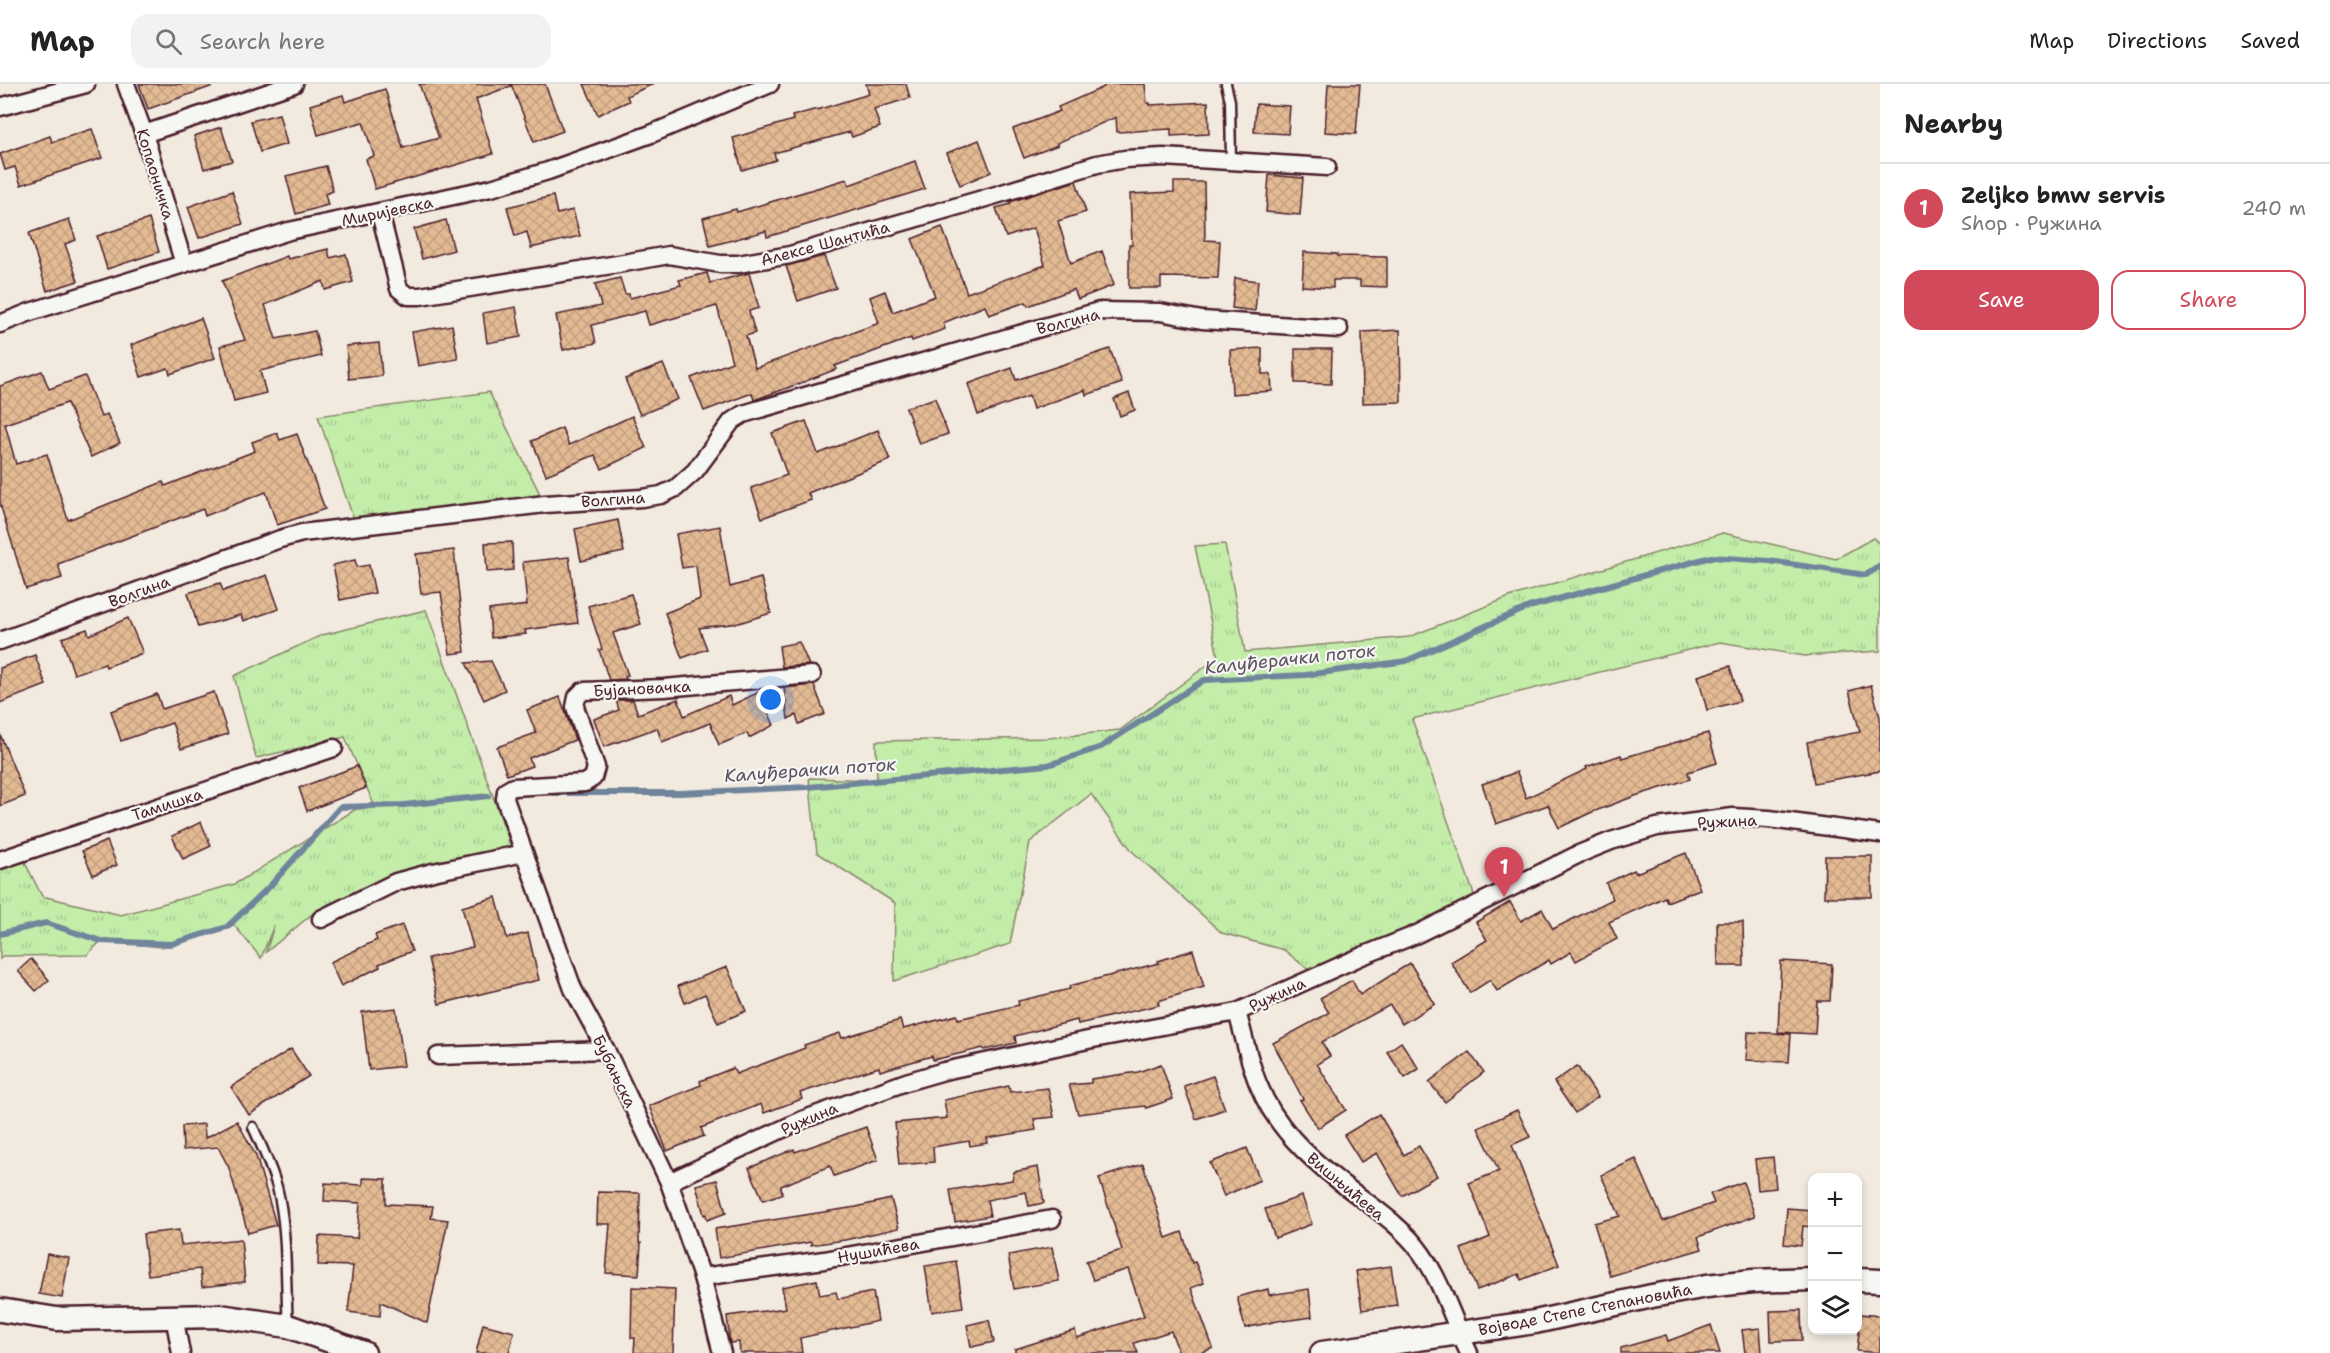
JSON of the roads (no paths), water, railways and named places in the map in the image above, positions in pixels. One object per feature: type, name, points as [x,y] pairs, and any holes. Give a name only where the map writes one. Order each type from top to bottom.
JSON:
[{"type":"street","points":[[0,107],[86,84]]},
{"type":"street","name":"Копаоничка","points":[[126,84],[184,264]]},
{"type":"street","points":[[144,134],[294,84]]},
{"type":"street","name":"Миријевска","points":[[0,324],[30,312],[289,231],[491,188],[548,171],[651,134],[770,84]]},
{"type":"street","name":"Алексе Шантића","points":[[380,213],[399,289],[408,296],[420,296],[618,264],[650,256],[685,256],[720,264],[763,261],[1096,164],[1125,159],[1162,157],[1327,167]]},
{"type":"street","name":"Волгина","points":[[0,641],[279,539],[302,533],[545,504],[661,495],[676,488],[695,471],[732,422],[743,414],[1099,311],[1160,312],[1213,321],[1339,329]]},
{"type":"street","name":"Бујановачка","points":[[506,791],[513,787],[585,783],[593,778],[596,767],[575,707],[577,697],[583,691],[650,689],[812,675]]},
{"type":"street","name":"Тамишка","points":[[0,860],[334,748]]},
{"type":"street","name":"Бубањска","points":[[506,791],[505,800],[552,937],[573,989],[606,1050],[669,1182],[702,1277],[722,1353]]},
{"type":"street","name":"Ружина","points":[[669,1182],[802,1120],[906,1082],[944,1071],[1088,1040],[1237,1012],[1415,935],[1579,854],[1611,841],[1657,827],[1732,818],[1769,819],[1880,834]]},
{"type":"street","points":[[321,919],[396,882],[524,853]]},
{"type":"street","name":"Вишњићева","points":[[1237,1012],[1258,1084],[1280,1125],[1312,1158],[1400,1231],[1422,1254],[1438,1283],[1469,1353]]},
{"type":"street","points":[[438,1056],[606,1050]]},
{"type":"street","name":"Нушићева","points":[[702,1277],[824,1260],[1052,1219]]},
{"type":"street","name":"Војводе Степе Степановића","points":[[1322,1353],[1535,1322],[1707,1286],[1753,1281],[1808,1279]]},
{"type":"street","points":[[1862,1280],[1880,1281]]},
{"type":"street","points":[[2,1316],[57,1319],[220,1316],[288,1326],[364,1353]]},
{"type":"street","points":[[174,1316],[181,1353]]},
{"type":"lane","points":[[1226,84],[1230,100],[1231,162]]},
{"type":"lane","points":[[253,1127],[267,1156],[277,1189],[282,1224],[288,1326]]},
{"type":"waterway","name":"Калуђерачки поток","points":[[554,793],[680,793],[808,787],[1048,765],[1101,747],[1204,680],[1306,675],[1406,661],[1529,607],[1711,557],[1769,561],[1866,575],[1880,566]]},
{"type":"waterway","name":"Калуђерачки поток","points":[[0,934],[46,923],[101,941],[171,944],[227,927],[270,886],[340,807],[404,805],[488,796]]},
{"type":"place","name":"Zeljko bmw servis","points":[[1504,897]]}]
